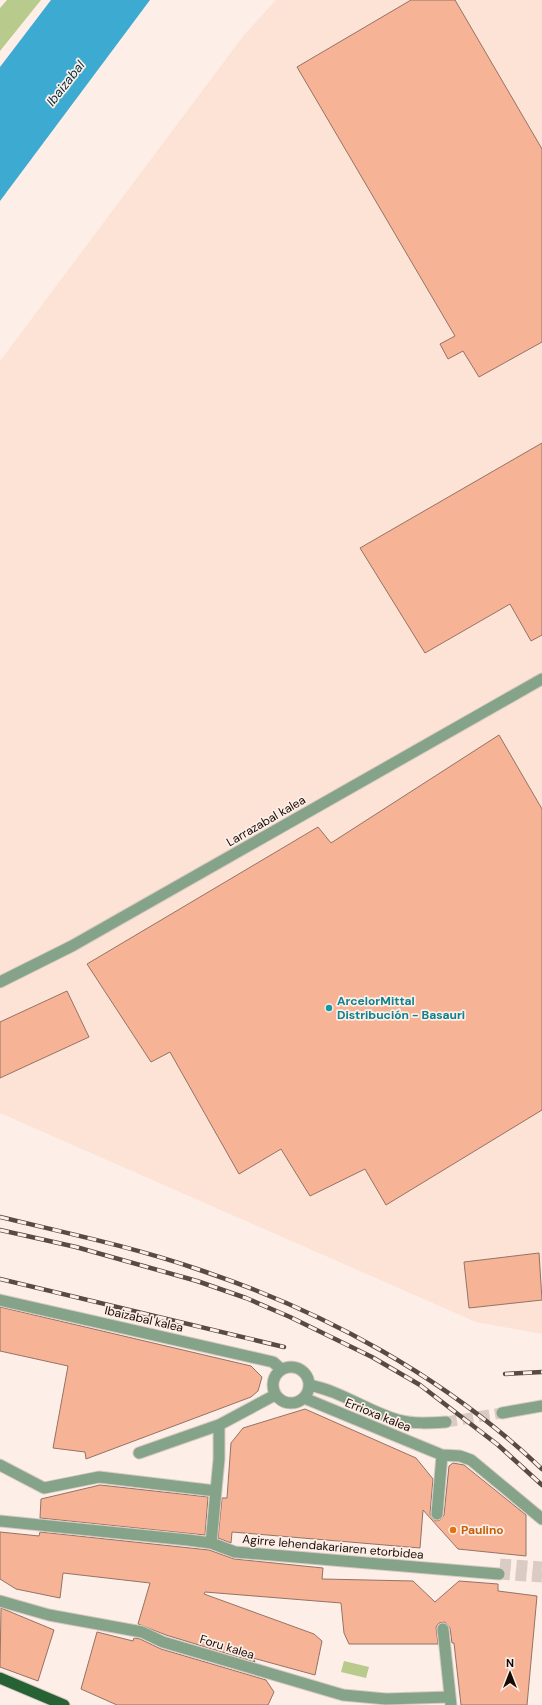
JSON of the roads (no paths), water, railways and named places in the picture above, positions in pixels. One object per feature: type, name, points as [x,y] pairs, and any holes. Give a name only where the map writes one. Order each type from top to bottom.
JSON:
[{"type":"main road","points":[[1,1681],[64,1705]]},
{"type":"street","name":"Larrazabal kalea","points":[[0,982],[72,946],[542,679]]},
{"type":"street","name":"Ibaizabal kalea","points":[[0,1300],[273,1362],[281,1369]]},
{"type":"street","points":[[291,1366],[302,1370],[306,1374],[309,1385],[307,1394],[304,1398],[294,1403],[288,1403],[278,1399],[275,1395],[272,1384],[276,1373],[281,1369],[291,1366]]},
{"type":"street","points":[[309,1385],[326,1388],[396,1420],[412,1423],[446,1422]]},
{"type":"street","points":[[139,1453],[219,1425],[275,1395]]},
{"type":"street","name":"Errioxa kalea","points":[[304,1398],[442,1455],[460,1456],[471,1460],[542,1519]]},
{"type":"street","points":[[502,1413],[542,1406]]},
{"type":"street","points":[[211,1544],[216,1491],[219,1425]]},
{"type":"street","points":[[437,1514],[442,1455]]},
{"type":"street","points":[[0,1465],[44,1488],[99,1477],[216,1491]]},
{"type":"street","name":"Agirre lehendakariaren etorbidea","points":[[0,1521],[211,1544],[235,1552],[498,1574]]},
{"type":"street","name":"Foru kalea","points":[[0,1601],[50,1615],[142,1632],[163,1642],[343,1695],[386,1699],[450,1701]]},
{"type":"street","points":[[443,1629],[450,1701]]},
{"type":"water","name":"Ibaizabal","points":[[51,0],[150,0],[0,201],[0,67]]},
{"type":"tunnel","points":[[446,1422],[502,1413]]},
{"type":"tunnel","points":[[500,1564],[542,1567]]},
{"type":"tunnel","points":[[499,1574],[542,1577]]},
{"type":"railway","points":[[0,1217],[173,1261],[244,1286],[291,1305],[336,1326],[381,1350],[424,1376],[505,1436],[542,1469]]},
{"type":"railway","points":[[0,1230],[76,1247],[197,1281],[246,1298],[290,1317],[372,1357],[420,1385],[498,1445],[542,1485]]},
{"type":"railway","points":[[0,1279],[284,1347]]},
{"type":"railway","points":[[505,1374],[542,1372]]},
{"type":"place","name":"ArcelorMittal Distribución - Basauri","points":[[329,1008]]},
{"type":"place","name":"Paulino","points":[[453,1530]]}]
